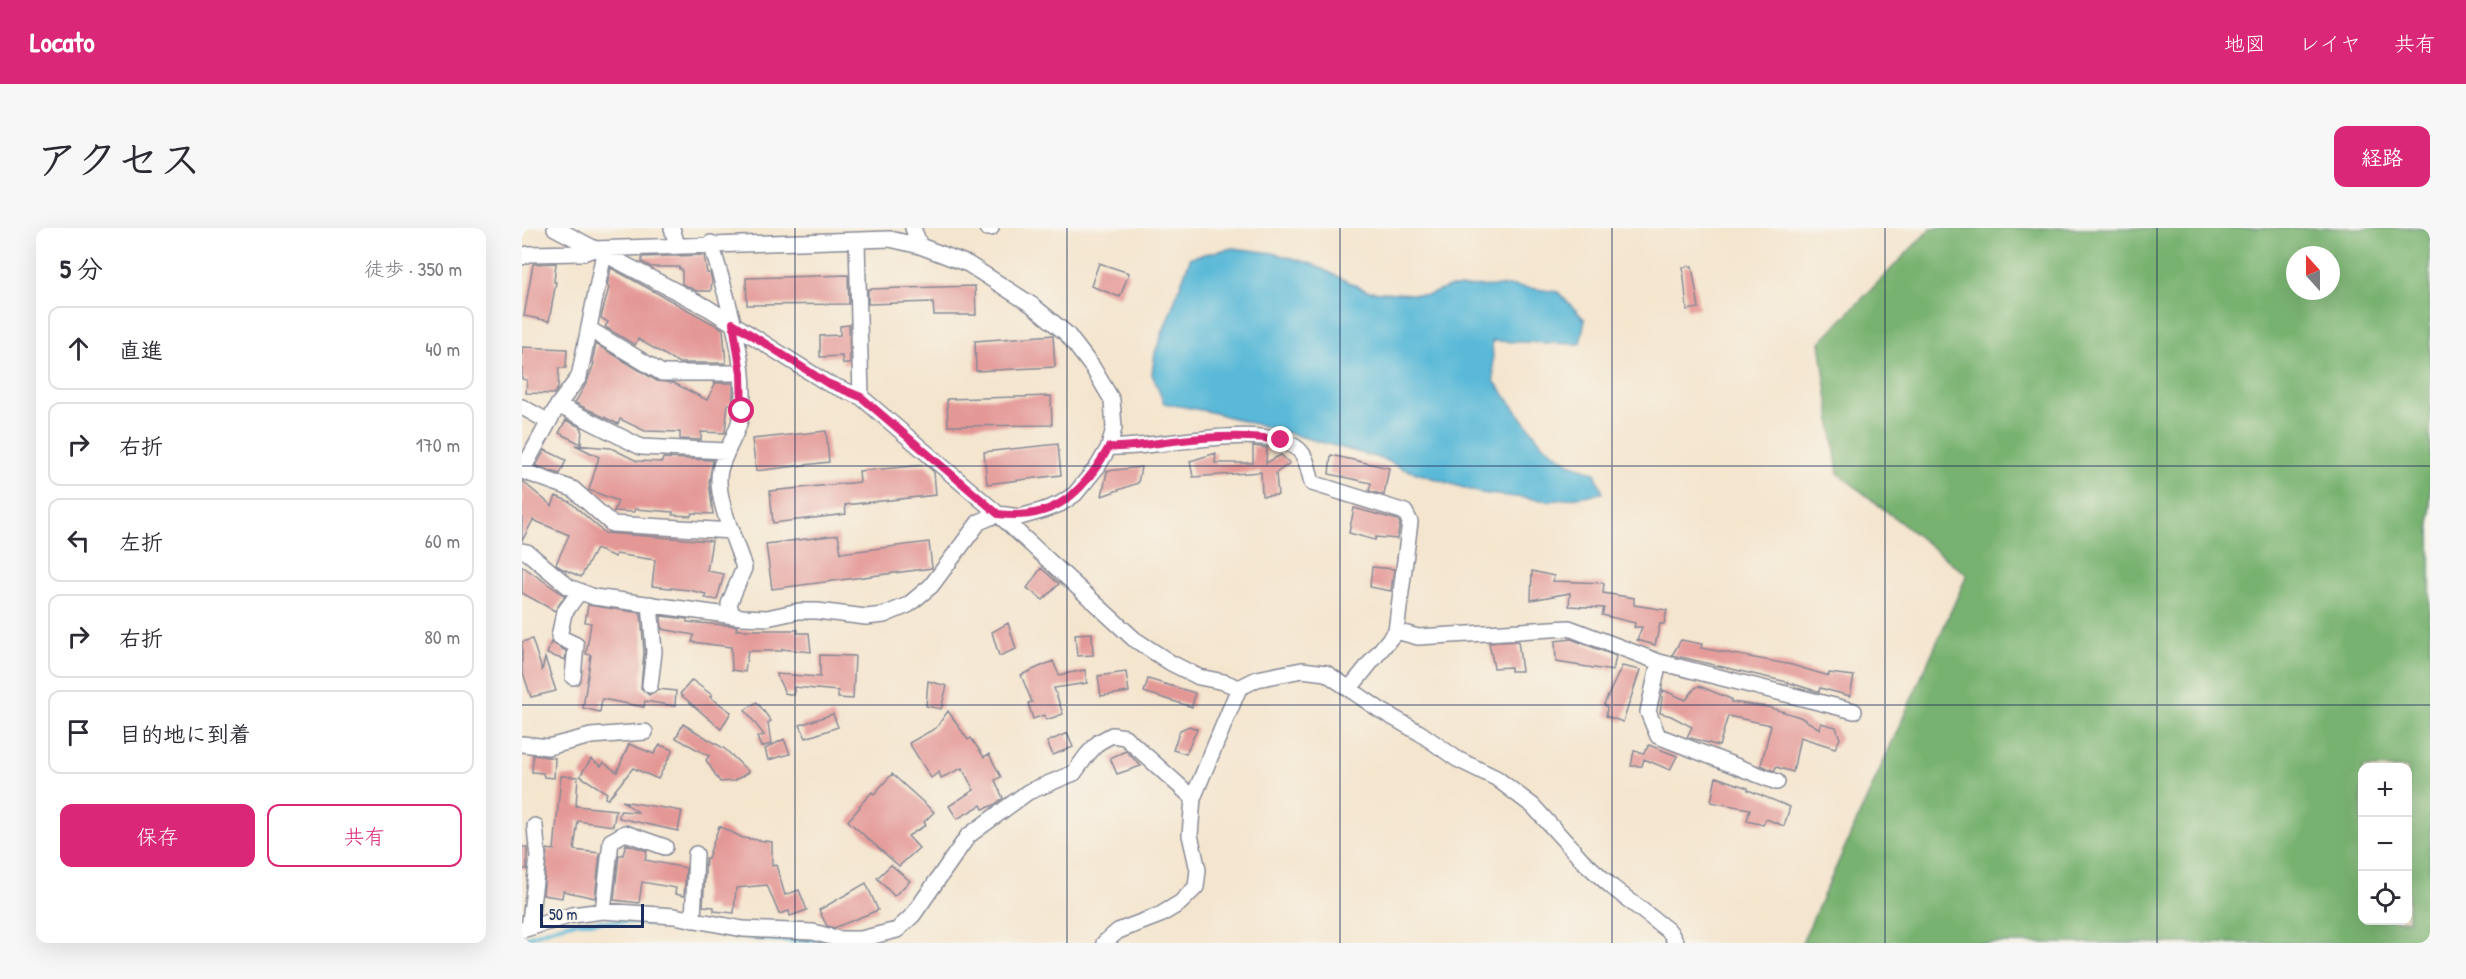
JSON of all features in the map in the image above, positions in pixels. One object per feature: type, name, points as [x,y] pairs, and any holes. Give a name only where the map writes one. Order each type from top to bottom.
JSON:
[{"type":"street","points":[[555,228],[733,323],[827,383],[861,397],[998,514],[1134,639],[1171,663],[1199,677],[1224,682],[1239,688]]},
{"type":"street","points":[[672,228],[676,245]]},
{"type":"street","points":[[913,228],[920,246]]},
{"type":"street","points":[[522,257],[528,254],[583,253],[711,243],[890,239],[920,246],[968,264],[1032,305],[1067,334],[1093,368],[1112,400],[1114,428],[1109,447],[1098,466],[1075,494],[1060,504],[1020,517],[998,514],[979,522],[931,586],[908,605],[884,615],[866,617],[817,610],[799,611],[767,618],[594,597],[569,587],[522,550]]},
{"type":"street","points":[[857,241],[861,397]]},
{"type":"street","points":[[711,243],[733,323],[741,373],[742,411],[720,471],[719,491],[744,568],[729,604],[732,615]]},
{"type":"street","points":[[599,251],[589,329],[579,376],[558,405],[522,471],[573,489],[612,524],[732,531]]},
{"type":"street","points":[[589,329],[662,374],[741,373]]},
{"type":"street","points":[[558,405],[641,447],[728,451]]},
{"type":"street","points":[[522,407],[549,422]]},
{"type":"street","points":[[1109,447],[1130,448],[1166,442],[1241,437],[1281,440],[1298,449],[1304,457],[1312,483],[1404,512],[1410,522],[1396,631],[1350,688]]},
{"type":"street","points":[[573,677],[576,645],[559,637],[564,613],[580,591]]},
{"type":"street","points":[[650,604],[654,652],[650,684]]},
{"type":"street","points":[[1396,631],[1418,637],[1569,628],[1659,662],[1854,711]]},
{"type":"street","points":[[1659,662],[1648,712],[1658,736],[1778,782]]},
{"type":"street","points":[[1104,943],[1118,932],[1160,915],[1180,903],[1196,887],[1198,870],[1190,835],[1193,798],[1239,688],[1257,679],[1302,670],[1326,672],[1457,759],[1496,778],[1533,806],[1582,860],[1612,887],[1670,932],[1676,943]]},
{"type":"street","points":[[522,744],[548,747],[591,736],[645,732]]},
{"type":"street","points":[[535,826],[538,858],[526,929],[572,915],[603,911],[674,916],[743,929],[813,932],[839,939],[861,939],[897,930],[913,915],[968,836],[1028,792],[1074,773],[1086,755],[1099,742],[1112,735],[1125,737],[1193,798]]},
{"type":"street","points":[[603,911],[611,841],[625,833],[665,847]]},
{"type":"street","points":[[693,920],[696,854]]},
{"type":"green space","points":[[1931,228],[2430,228],[2430,943],[1802,943],[1967,575],[1838,473],[1820,342]]},
{"type":"water","points":[[1233,248],[1273,253],[1310,263],[1367,291],[1428,295],[1449,287],[1514,286],[1558,292],[1585,320],[1580,344],[1492,341],[1494,381],[1542,444],[1569,463],[1595,473],[1603,493],[1551,501],[1480,493],[1401,468],[1386,460],[1211,412],[1164,403],[1152,374],[1155,353],[1191,257]]},
{"type":"building","points":[[704,255],[707,273],[710,273],[712,280],[711,291],[697,291],[682,284],[682,269],[679,267],[651,267],[642,262],[642,257]]},
{"type":"building","points":[[556,263],[554,282],[556,282],[549,321],[524,316],[533,264]]},
{"type":"building","points":[[1099,263],[1129,273],[1120,297],[1091,286]]},
{"type":"building","points":[[1692,266],[1699,308],[1687,310],[1683,267]]},
{"type":"building","points":[[611,268],[723,329],[726,363],[679,363],[638,339],[635,345],[605,327],[608,322],[601,318]]},
{"type":"building","points":[[848,275],[849,304],[747,305],[746,278]]},
{"type":"building","points":[[975,286],[976,315],[934,315],[933,302],[868,304],[868,289]]},
{"type":"building","points":[[849,325],[850,364],[843,364],[842,356],[820,357],[820,336],[840,335],[840,326]]},
{"type":"building","points":[[1053,335],[1055,367],[976,371],[975,341]]},
{"type":"building","points":[[596,344],[657,381],[674,383],[707,400],[715,384],[713,383],[733,383],[733,404],[728,404],[725,433],[701,432],[701,440],[680,439],[680,432],[645,431],[620,419],[618,424],[575,403],[587,382],[594,363],[592,362]]},
{"type":"building","points":[[522,347],[567,349],[566,368],[559,368],[558,388],[554,394],[526,393],[527,380],[522,379]]},
{"type":"building","points":[[1051,396],[1052,425],[948,426],[947,399]]},
{"type":"building","points":[[566,420],[582,428],[581,444],[559,433]]},
{"type":"building","points":[[826,431],[829,462],[756,471],[752,439]]},
{"type":"building","points":[[1058,444],[1061,475],[987,484],[984,452]]},
{"type":"building","points":[[575,445],[611,448],[637,461],[662,462],[663,458],[713,460],[709,482],[713,514],[692,513],[691,516],[635,509],[634,512],[614,511],[618,501],[589,490],[599,457]]},
{"type":"building","points":[[1253,446],[1267,448],[1266,463],[1281,455],[1290,463],[1276,473],[1278,495],[1262,496],[1261,472],[1193,477],[1190,461],[1216,453],[1215,463],[1253,463]]},
{"type":"building","points":[[545,450],[566,460],[560,474],[536,466]]},
{"type":"building","points":[[1331,455],[1389,468],[1384,495],[1369,491],[1371,483],[1329,474]]},
{"type":"building","points":[[926,465],[934,472],[936,495],[845,505],[846,514],[773,523],[770,491],[860,482],[859,471]]},
{"type":"building","points":[[1141,467],[1138,483],[1102,496],[1107,471]]},
{"type":"building","points":[[522,481],[552,506],[556,496],[570,502],[605,533],[712,541],[707,571],[724,574],[717,600],[705,598],[706,594],[689,590],[652,586],[655,560],[616,554],[615,557],[596,549],[581,577],[561,568],[556,564],[569,535],[533,520],[522,541]]},
{"type":"building","points":[[1354,508],[1398,520],[1400,524],[1397,539],[1376,537],[1375,540],[1349,533]]},
{"type":"building","points":[[838,535],[841,553],[929,542],[932,568],[772,589],[766,544]]},
{"type":"building","points":[[522,566],[565,596],[555,611],[522,593]]},
{"type":"building","points":[[1372,567],[1394,569],[1391,591],[1370,587]]},
{"type":"building","points":[[1041,568],[1059,584],[1043,600],[1027,588]]},
{"type":"building","points":[[1532,571],[1554,576],[1553,581],[1604,583],[1603,593],[1634,598],[1634,605],[1667,610],[1664,624],[1660,624],[1655,645],[1637,640],[1642,627],[1634,627],[1635,623],[1602,615],[1604,608],[1569,606],[1570,593],[1531,600]]},
{"type":"building","points":[[588,605],[641,613],[644,652],[641,688],[649,695],[658,689],[676,691],[675,706],[645,701],[644,707],[602,699],[600,712],[583,708],[591,655],[586,654],[591,623],[585,622]]},
{"type":"building","points":[[661,616],[687,619],[687,622],[737,626],[736,630],[798,630],[797,633],[809,633],[811,652],[782,649],[782,651],[748,651],[745,672],[732,670],[731,647],[692,642],[694,635],[662,629]]},
{"type":"building","points":[[1008,623],[1016,649],[999,656],[992,632]]},
{"type":"building","points":[[1092,633],[1093,655],[1077,656],[1075,634]]},
{"type":"building","points":[[532,639],[542,670],[545,658],[556,691],[531,697],[522,670],[522,642]]},
{"type":"building","points":[[1571,639],[1616,656],[1613,671],[1556,662],[1555,641]]},
{"type":"building","points":[[1681,640],[1702,644],[1701,648],[1792,665],[1829,676],[1829,673],[1854,676],[1850,696],[1820,688],[1819,692],[1787,682],[1672,655]]},
{"type":"building","points":[[1518,641],[1522,671],[1511,671],[1511,667],[1494,668],[1489,643]]},
{"type":"building","points":[[551,642],[566,651],[565,660],[547,654]]},
{"type":"building","points":[[820,655],[855,656],[853,699],[838,698],[838,691],[794,687],[794,695],[785,693],[776,674],[820,677]]},
{"type":"building","points":[[1053,661],[1059,675],[1085,670],[1087,683],[1054,688],[1063,714],[1046,720],[1044,715],[1033,719],[1028,703],[1032,702],[1021,675]]},
{"type":"building","points":[[1622,666],[1640,670],[1623,722],[1606,716],[1607,707],[1604,704]]},
{"type":"building","points":[[1126,672],[1129,692],[1101,696],[1098,676]]},
{"type":"building","points":[[1148,679],[1195,693],[1192,707],[1144,692]]},
{"type":"building","points":[[692,680],[731,712],[721,729],[680,694]]},
{"type":"building","points":[[928,681],[947,686],[941,709],[926,706]]},
{"type":"building","points":[[1699,686],[1731,699],[1731,702],[1768,707],[1800,717],[1820,729],[1821,723],[1836,727],[1840,739],[1835,748],[1800,737],[1793,772],[1776,767],[1774,771],[1761,765],[1771,725],[1728,716],[1719,746],[1687,737],[1692,727],[1660,713],[1663,690],[1686,700]]},
{"type":"building","points":[[757,702],[771,721],[768,723],[771,744],[761,747],[757,737],[764,735],[745,710]]},
{"type":"building","points":[[948,711],[968,740],[971,738],[984,757],[989,754],[1001,777],[995,780],[1003,798],[983,809],[981,805],[957,819],[949,806],[974,790],[962,768],[941,778],[939,772],[931,778],[909,743],[936,728]]},
{"type":"building","points":[[833,714],[838,727],[806,738],[800,725]]},
{"type":"building","points":[[683,724],[725,749],[749,772],[734,781],[720,782],[706,760],[709,756],[676,738]]},
{"type":"building","points":[[1189,726],[1197,729],[1186,754],[1173,750],[1180,730]]},
{"type":"building","points":[[1067,733],[1073,747],[1053,755],[1047,742]]},
{"type":"building","points":[[784,739],[790,754],[768,760],[765,749]]},
{"type":"building","points":[[629,744],[654,754],[660,745],[673,750],[658,779],[633,768],[608,799],[605,798],[607,793],[580,776],[591,759],[601,766],[604,763],[617,772]]},
{"type":"building","points":[[1649,745],[1677,756],[1670,770],[1644,759],[1642,766],[1631,766],[1634,751],[1644,753]]},
{"type":"building","points":[[1126,751],[1141,766],[1117,774],[1110,758]]},
{"type":"building","points":[[533,755],[555,758],[554,778],[544,777],[543,773],[532,772]]},
{"type":"building","points":[[892,774],[934,812],[924,822],[926,825],[908,836],[919,848],[899,866],[848,821],[872,792],[874,794]]},
{"type":"building","points":[[561,776],[578,777],[576,806],[616,810],[613,826],[578,821],[574,850],[600,853],[595,898],[563,891],[562,898],[543,895],[547,849],[554,850]]},
{"type":"building","points":[[1716,777],[1748,788],[1748,790],[1790,807],[1784,826],[1766,819],[1763,825],[1747,821],[1750,809],[1711,802]]},
{"type":"building","points":[[622,801],[682,811],[678,831],[619,818],[620,811],[638,812]]},
{"type":"building","points":[[719,826],[743,838],[772,842],[772,866],[776,865],[785,895],[799,890],[807,910],[790,916],[789,911],[779,914],[767,885],[736,888],[734,913],[714,911],[714,907],[703,906],[706,858],[708,858]]},
{"type":"building","points":[[626,844],[647,851],[645,860],[686,868],[684,896],[675,894],[676,888],[642,882],[639,903],[614,900],[619,855],[623,855]]},
{"type":"building","points":[[522,847],[527,847],[527,869],[522,869]]},
{"type":"building","points":[[891,865],[910,881],[894,896],[877,878]]},
{"type":"building","points":[[866,883],[878,910],[834,928],[827,926],[819,910]]},
{"type":"waterway","points":[[522,939],[565,924],[579,922],[655,924],[743,937],[818,939]]},
{"type":"route","points":[[742,411],[741,373],[733,323],[827,383],[861,397],[998,514],[1020,517],[1060,504],[1075,494],[1098,466],[1109,447],[1130,448],[1166,442],[1232,438],[1260,437],[1281,440]]}]
